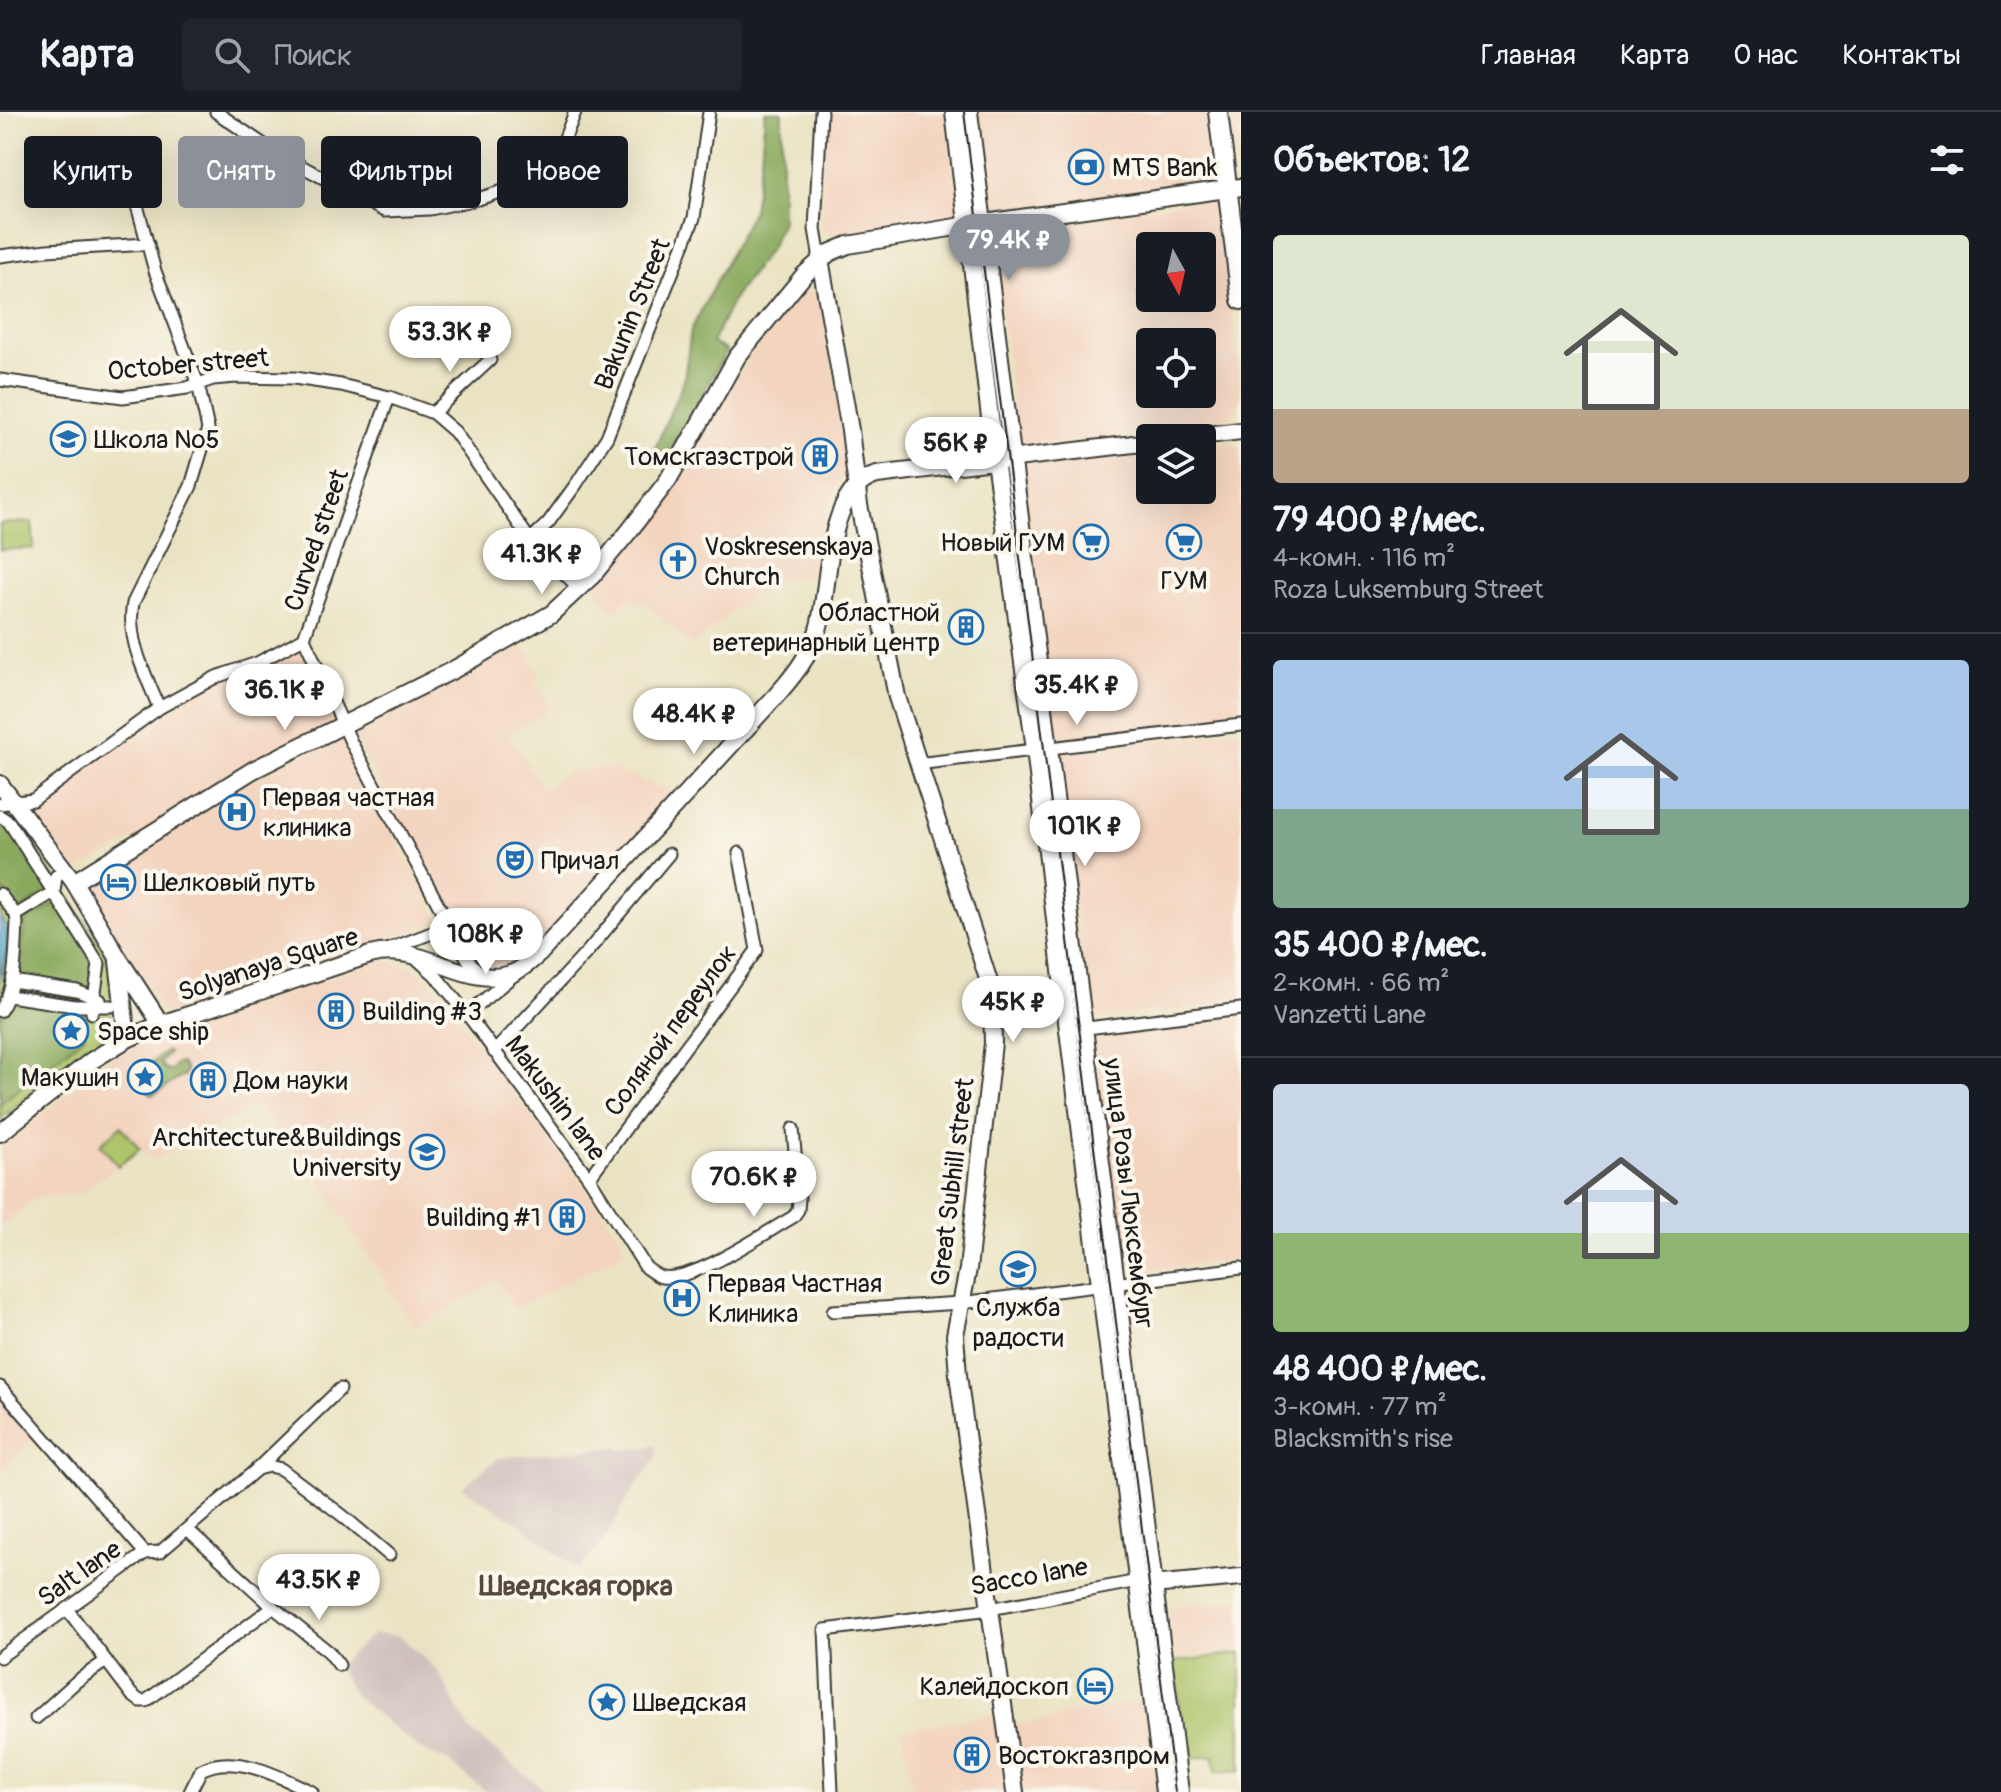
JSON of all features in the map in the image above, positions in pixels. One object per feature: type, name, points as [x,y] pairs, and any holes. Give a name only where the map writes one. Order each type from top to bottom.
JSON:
[{"type":"main road","points":[[954,112],[974,224]]},
{"type":"main road","points":[[969,112],[974,224]]},
{"type":"main road","points":[[1218,112],[1234,188],[1241,300]]},
{"type":"main road","points":[[74,882],[253,770],[455,669],[551,614],[580,589],[668,480],[737,357],[820,259],[848,245],[1234,188]]},
{"type":"main road","name":"улица Розы Люксембург","points":[[974,224],[1043,748],[1146,1583],[1180,1792]]},
{"type":"main road","name":"Great Subhill street","points":[[820,259],[850,430],[856,484],[897,697],[992,991],[993,1043],[968,1269],[955,1335],[1015,1792]]},
{"type":"main road","points":[[1216,434],[1241,431]]},
{"type":"main road","points":[[527,965],[763,711],[799,668],[820,622],[839,517],[856,484],[877,475],[1136,444]]},
{"type":"main road","points":[[0,784],[8,804],[74,882],[161,1024]]},
{"type":"main road","name":"Solyanaya Square","points":[[0,1133],[91,1061],[127,1039],[161,1024],[382,952],[407,953],[471,974],[498,976],[514,973],[527,965]]},
{"type":"main road","points":[[117,956],[127,1039]]},
{"type":"main road","name":"Sacco lane","points":[[1146,1583],[1241,1577]]},
{"type":"main road","name":"улица Розы Люксембург","points":[[1146,1583],[1164,1792]]},
{"type":"street","points":[[216,112],[270,149],[384,211],[430,209],[478,199],[540,179],[556,161],[575,112]]},
{"type":"street","name":"Bakunin Street","points":[[530,540],[548,523],[607,437],[694,218],[709,112]]},
{"type":"street","points":[[820,259],[815,229],[821,112]]},
{"type":"street","points":[[139,208],[155,271],[198,384],[208,429],[191,486],[133,603],[130,621],[133,641],[159,708]]},
{"type":"street","points":[[0,256],[148,244]]},
{"type":"street","points":[[433,413],[490,360]]},
{"type":"street","name":"October street","points":[[0,380],[123,397],[236,377],[294,378],[389,397],[433,413],[455,432],[530,540],[580,589]]},
{"type":"street","name":"Curved street","points":[[8,804],[33,800],[159,708],[216,677],[257,663],[304,638],[389,397]]},
{"type":"street","points":[[304,638],[344,726],[467,958],[476,969],[498,976]]},
{"type":"street","points":[[917,764],[1241,725]]},
{"type":"street","points":[[0,816],[9,822],[99,964],[93,1006]]},
{"type":"street","name":"Соляной переулок","points":[[589,1178],[757,950],[739,853]]},
{"type":"street","points":[[494,1052],[588,951],[669,854]]},
{"type":"street","points":[[56,876],[56,895]]},
{"type":"street","points":[[0,894],[16,919],[12,981],[9,996],[0,1011]]},
{"type":"street","points":[[16,919],[56,895]]},
{"type":"street","points":[[382,952],[450,926]]},
{"type":"street","name":"Makushin lane","points":[[407,953],[435,975],[467,1014],[589,1178],[646,1268],[659,1277],[682,1276],[718,1260],[793,1217],[798,1210],[793,1129]]},
{"type":"street","points":[[467,1014],[527,965]]},
{"type":"street","points":[[12,981],[80,990],[93,1006]]},
{"type":"street","points":[[32,1001],[37,983]]},
{"type":"street","points":[[75,1008],[80,990]]},
{"type":"street","points":[[9,996],[75,1008],[93,1006]]},
{"type":"street","points":[[1076,1029],[1241,1009]]},
{"type":"street","points":[[833,1311],[961,1303],[1241,1268]]},
{"type":"street","points":[[0,1387],[145,1553]]},
{"type":"street","name":"Salt lane","points":[[0,1657],[145,1553],[160,1552],[257,1469],[340,1389]]},
{"type":"street","points":[[257,1469],[269,1466],[281,1469],[389,1555]]},
{"type":"street","points":[[187,1529],[273,1607],[329,1652],[339,1665]]},
{"type":"street","name":"Sacco lane","points":[[832,1792],[825,1630],[990,1609],[1146,1583]]},
{"type":"street","points":[[67,1609],[132,1695],[146,1701],[273,1607]]},
{"type":"street","points":[[36,1718],[77,1681],[106,1661]]},
{"type":"street","points":[[190,1792],[201,1770],[230,1763],[283,1778],[312,1792]]},
{"type":"shaded area","points":[[825,112],[947,112],[960,213],[951,218],[840,236],[825,233],[821,227]]},
{"type":"shaded area","points":[[974,112],[1207,112],[1215,174],[1213,181],[1207,185],[989,214]]},
{"type":"shaded area","points":[[1230,112],[1241,112],[1241,182],[1239,182]]},
{"type":"shaded area","points":[[1208,200],[1215,202],[1220,208],[1241,389],[1241,398],[1234,412],[1217,425],[1136,424],[1136,429],[1122,436],[1018,447],[991,228]]},
{"type":"shaded area","points":[[806,289],[822,303],[847,457],[827,513],[820,575],[770,581],[692,645],[646,604],[629,599],[614,611],[595,588],[675,484],[746,362],[799,291]]},
{"type":"shaded area","points":[[1226,441],[1241,448],[1241,712],[1053,742],[1020,465],[1093,460],[1103,455],[1136,451],[1136,504],[1216,504],[1216,442]]},
{"type":"shaded area","points":[[520,640],[540,676],[534,679],[551,709],[508,733],[543,789],[570,771],[609,768],[676,793],[532,948],[511,966],[498,968],[479,963],[472,955],[351,731]]},
{"type":"shaded area","points":[[302,646],[338,721],[77,871],[32,813],[34,805],[162,711],[216,681],[259,668]]},
{"type":"shaded area","points":[[1241,729],[1241,1001],[1090,1020],[1054,753]]},
{"type":"shaded area","points":[[341,735],[440,921],[242,991],[163,1014],[86,882],[257,776]]},
{"type":"shaded area","name":"Architecture&Buildings University","points":[[386,961],[414,968],[431,982],[582,1183],[619,1236],[626,1252],[515,1309],[495,1279],[414,1328],[318,1178],[272,1125],[259,1104],[154,1160],[141,1148],[80,1194],[37,1197],[0,1227],[0,1148],[121,1051],[162,1034]]},
{"type":"shaded area","points":[[1241,1015],[1241,1260],[1119,1272],[1091,1034]]},
{"type":"shaded area","points":[[0,1393],[37,1436],[0,1469]]},
{"type":"shaded area","points":[[656,1446],[657,1457],[636,1485],[601,1545],[578,1570],[524,1527],[462,1487],[498,1458]]},
{"type":"shaded area","points":[[1241,1599],[1241,1649],[1175,1658],[1168,1608]]},
{"type":"shaded area","points":[[373,1634],[400,1636],[438,1671],[470,1731],[547,1792],[487,1792],[449,1762],[418,1748],[354,1695],[337,1666]]},
{"type":"shaded area","points":[[1149,1701],[1161,1792],[1020,1792],[1011,1725],[1052,1720],[1069,1712]]},
{"type":"shaded area","points":[[1000,1714],[1010,1792],[912,1792],[902,1729]]},
{"type":"green space","points":[[765,112],[782,112],[782,221],[771,247],[735,296],[712,343],[727,351],[664,461],[653,453],[684,380],[691,330],[753,210]]},
{"type":"green space","points":[[32,522],[34,548],[0,550],[0,524]]},
{"type":"green space","points":[[0,811],[13,816],[19,824],[103,949],[110,969],[112,991],[107,1033],[0,1119]]},
{"type":"green space","points":[[0,820],[7,825],[50,891],[19,910],[0,887]]},
{"type":"green space","points":[[58,902],[93,962],[90,990],[18,979],[25,921]]},
{"type":"green space","points":[[13,1000],[88,1012],[84,1036],[0,1104],[0,1018]]},
{"type":"green space","points":[[167,1051],[169,1053],[160,1063],[165,1069],[172,1070],[181,1063],[186,1070],[184,1076],[151,1095],[134,1077],[138,1074],[148,1084],[159,1080],[144,1069]]},
{"type":"green space","points":[[121,1126],[140,1149],[118,1166],[100,1144]]},
{"type":"green space","points":[[1241,1653],[1241,1770],[1216,1773],[1214,1756],[1187,1759],[1174,1662]]},
{"type":"water","points":[[0,915],[7,938],[0,979]]},
{"type":"tram line","points":[[964,112],[1175,1792]]},
{"type":"place","name":"MTS Bank","points":[[1086,167]]},
{"type":"place","name":"Школа №5","points":[[68,439]]},
{"type":"place","name":"Томскгазстрой","points":[[820,456]]},
{"type":"place","name":"Новый ГУМ","points":[[1091,542]]},
{"type":"place","name":"ГУМ","points":[[1184,542]]},
{"type":"place","name":"Voskresenskaya Church","points":[[678,561]]},
{"type":"place","name":"Областной ветеринарный центр","points":[[966,627]]},
{"type":"place","name":"Первая частная клиника","points":[[237,812]]},
{"type":"place","name":"Причал","points":[[515,860]]},
{"type":"place","name":"Шелковый путь","points":[[118,882]]},
{"type":"place","name":"Building #3","points":[[336,1011]]},
{"type":"place","name":"Space ship","points":[[71,1031]]},
{"type":"place","name":"Макушин","points":[[145,1077]]},
{"type":"place","name":"Дом науки","points":[[208,1080]]},
{"type":"place","name":"Architecture&Buildings University","points":[[427,1152]]},
{"type":"place","name":"Building #1","points":[[567,1217]]},
{"type":"place","name":"Служба радости","points":[[1018,1269]]},
{"type":"place","name":"Первая Частная Клиника","points":[[682,1298]]},
{"type":"place","name":"Калейдоскоп","points":[[1095,1686]]},
{"type":"place","name":"Шведская","points":[[607,1702]]},
{"type":"place","name":"Востокгазпром","points":[[972,1755]]},
{"type":"district","name":"Шведская горка","points":[[576,1585]]}]
